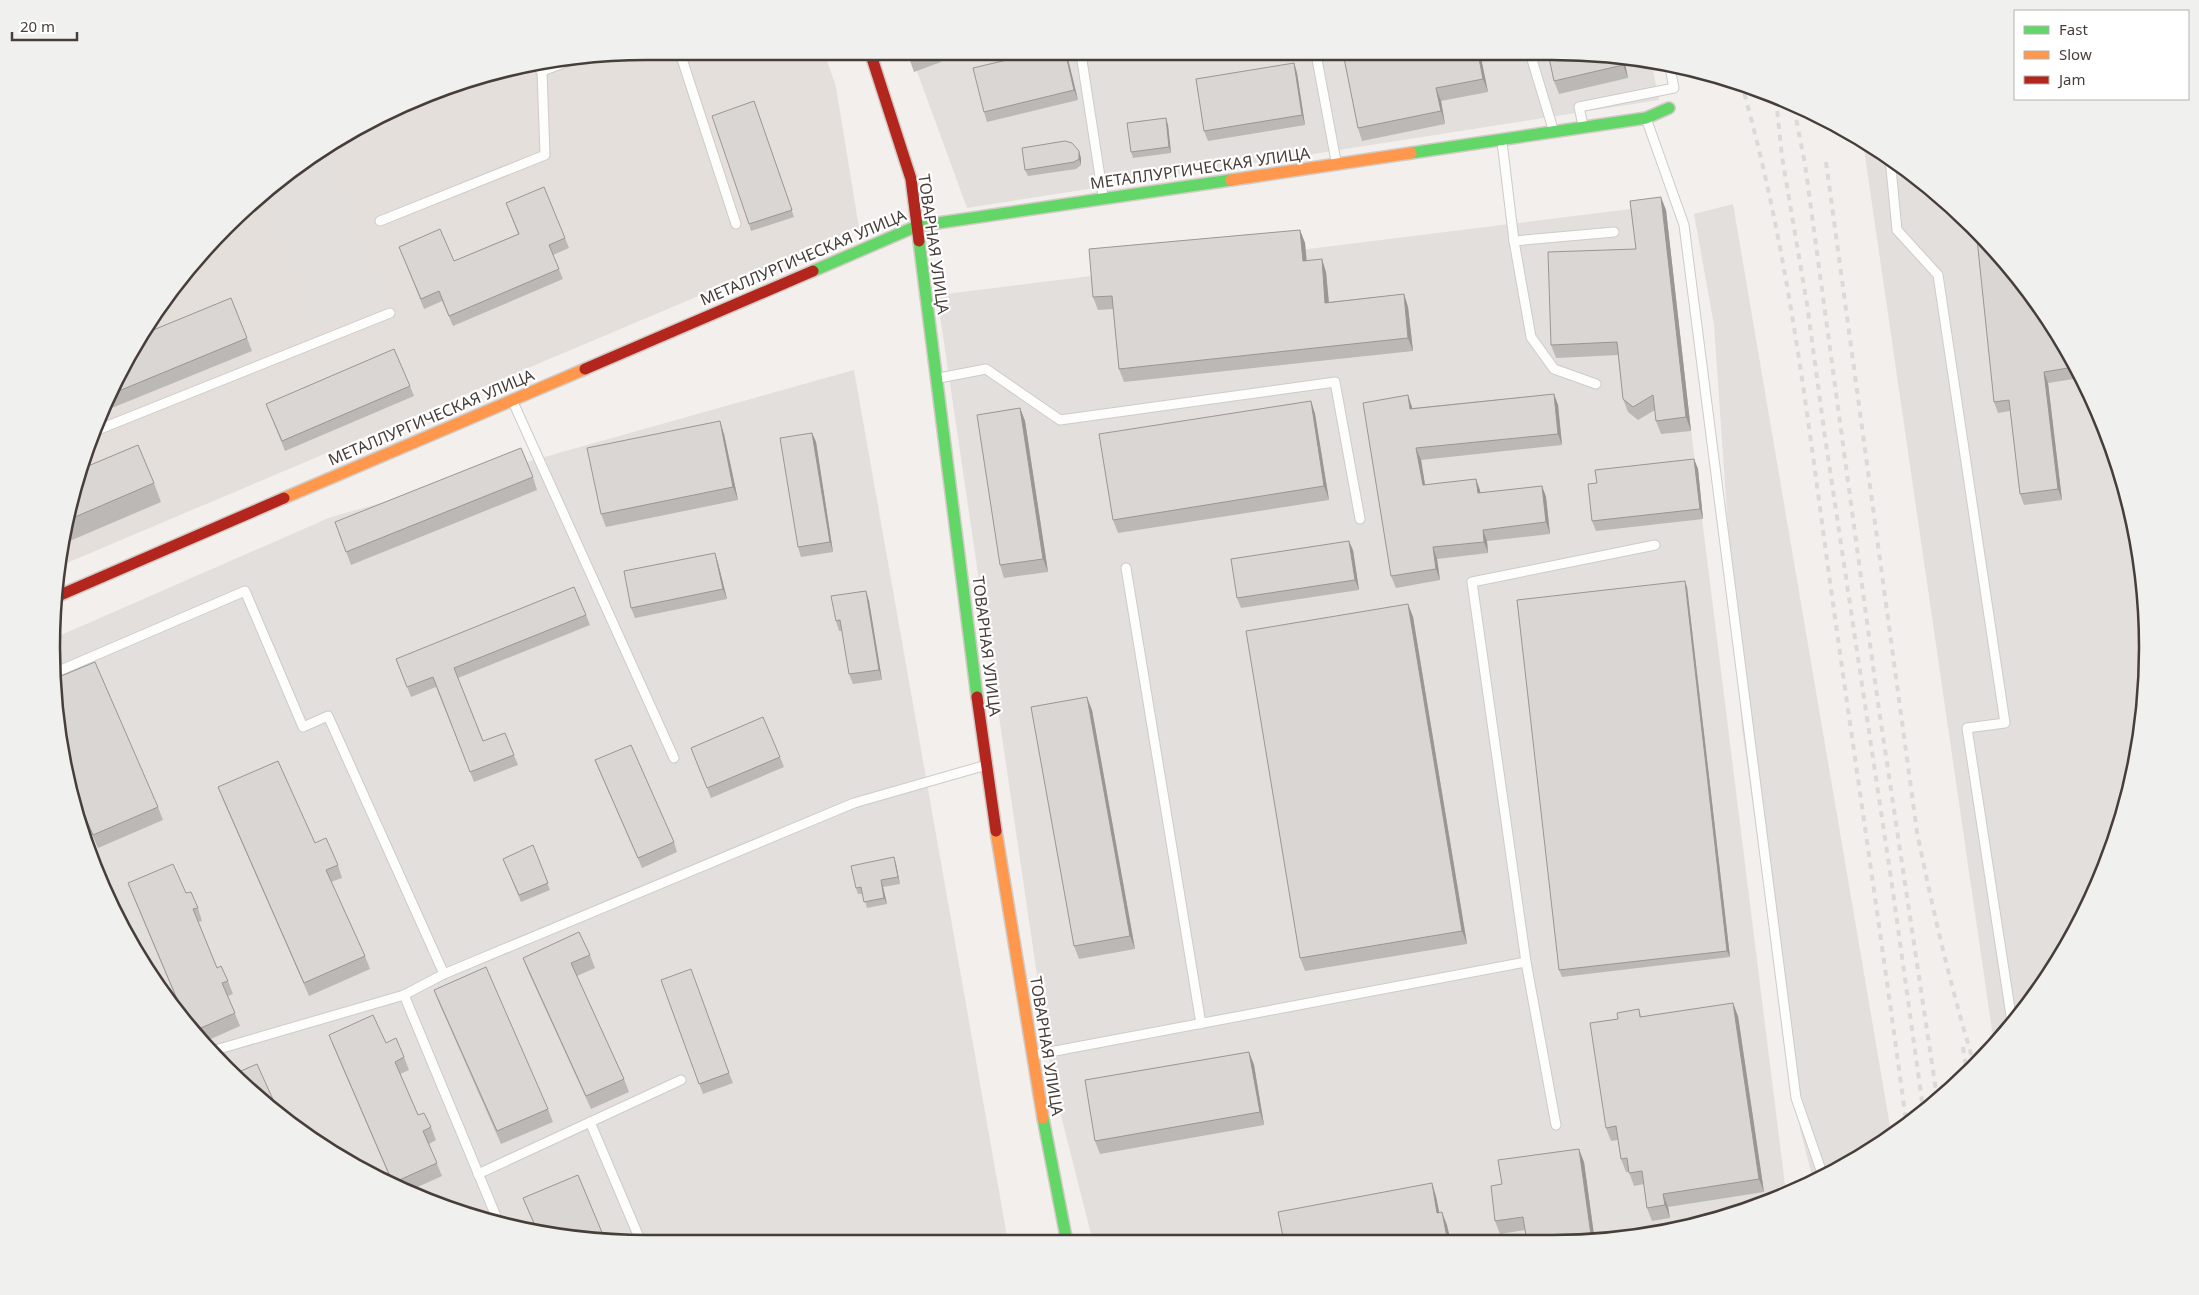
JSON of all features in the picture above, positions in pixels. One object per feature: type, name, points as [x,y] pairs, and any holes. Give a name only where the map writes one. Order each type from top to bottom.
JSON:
[{"type":"street","name":"ТОВАРНАЯ УЛИЦА","points":[[873,60],[911,179],[986,766],[1031,1056],[1066,1235]]},
{"type":"street","name":"МЕТАЛЛУРГИЧЕСКАЯ УЛИЦА","points":[[63,594],[917,226],[1646,118],[1669,108]]},
{"type":"lane","points":[[682,60],[736,224]]},
{"type":"lane","points":[[1082,60],[1103,199]]},
{"type":"lane","points":[[1317,60],[1337,164]]},
{"type":"lane","points":[[1532,60],[1554,132]]},
{"type":"lane","points":[[542,72],[552,68]]},
{"type":"lane","points":[[380,221],[545,155],[542,72],[540,70]]},
{"type":"lane","points":[[1584,127],[1579,107],[1674,88],[1671,72]]},
{"type":"lane","points":[[1646,118],[1684,225],[1796,1098],[1821,1169]]},
{"type":"lane","points":[[1501,139],[1514,241],[1531,337],[1554,369],[1596,384]]},
{"type":"lane","points":[[1891,168],[1897,230],[1938,275],[2006,723],[1967,728],[2011,1014]]},
{"type":"lane","points":[[1514,241],[1614,232]]},
{"type":"lane","points":[[103,428],[390,313]]},
{"type":"lane","points":[[936,379],[986,369],[1060,420],[1335,382],[1360,518]]},
{"type":"lane","points":[[512,399],[674,758]]},
{"type":"lane","points":[[1556,1125],[1526,962],[1472,582],[1654,545]]},
{"type":"lane","points":[[1126,568],[1201,1024]]},
{"type":"lane","points":[[61,670],[245,591],[303,727],[328,716],[444,974]]},
{"type":"lane","points":[[219,1049],[404,994],[444,974],[854,803],[986,766]]},
{"type":"lane","points":[[1031,1056],[1526,962]]},
{"type":"lane","points":[[404,994],[496,1215]]},
{"type":"lane","points":[[478,1174],[680,1080]]},
{"type":"lane","points":[[590,1122],[638,1235]]},
{"type":"shaded area","points":[[648,60],[827,60],[836,87],[859,228],[66,563],[80,495],[105,423],[139,354],[181,290],[232,232],[290,181],[354,139],[423,105],[495,80],[571,65],[609,61]]},
{"type":"shaded area","points":[[913,60],[1590,61],[1653,69],[1659,100],[967,208]]},
{"type":"shaded area","points":[[1864,151],[1909,181],[1967,232],[2018,290],[2040,321],[2078,388],[2108,459],[2128,533],[2134,571],[2138,609],[2138,686],[2128,762],[2119,800],[2094,872],[2060,941],[2018,1005],[1993,1035]]},
{"type":"shaded area","points":[[327,155],[385,301],[318,328],[267,200],[290,181]]},
{"type":"shaded area","points":[[1733,204],[1890,1127],[1845,1156],[1811,1174],[1800,1129],[1742,729],[1714,325],[1694,214]]},
{"type":"shaded area","points":[[1663,205],[1785,1186],[1740,1204],[1704,1215],[1666,1224],[1590,1234],[1091,1235],[1053,1084],[937,295]]},
{"type":"shaded area","points":[[854,370],[1007,1235],[648,1235],[609,1234],[533,1224],[459,1204],[388,1174],[354,1156],[290,1114],[232,1063],[181,1005],[159,974],[121,907],[105,872],[91,836],[71,762],[61,686],[60,635],[331,517]]},
{"type":"building","points":[[1007,60],[1067,60],[1074,90],[984,112],[973,68]]},
{"type":"building","points":[[1344,60],[1479,60],[1483,79],[1436,88],[1441,111],[1358,128]]},
{"type":"building","points":[[1550,60],[1623,64],[1623,65],[1554,81]]},
{"type":"building","points":[[1294,63],[1302,115],[1204,131],[1196,79]]},
{"type":"building","points":[[754,101],[792,210],[749,224],[712,116]]},
{"type":"building","points":[[1166,118],[1169,147],[1131,152],[1127,123]]},
{"type":"building","points":[[1065,141],[1072,143],[1079,151],[1079,159],[1074,162],[1025,170],[1022,148]]},
{"type":"building","points":[[544,187],[565,238],[549,245],[559,269],[449,316],[439,291],[421,299],[399,247],[440,229],[454,261],[519,234],[506,203]]},
{"type":"building","points":[[1661,197],[1686,417],[1656,421],[1653,395],[1633,407],[1623,399],[1617,342],[1551,345],[1548,252],[1636,249],[1630,201]]},
{"type":"building","points":[[1300,230],[1303,261],[1322,259],[1325,303],[1404,294],[1408,338],[1119,369],[1112,296],[1093,297],[1089,249]]},
{"type":"building","points":[[1977,243],[2018,290],[2040,321],[2067,368],[2044,372],[2058,489],[2020,494],[2009,400],[1994,402]]},
{"type":"building","points":[[231,298],[247,338],[120,391],[154,330]]},
{"type":"building","points":[[394,349],[410,386],[282,441],[266,404]]},
{"type":"building","points":[[1554,394],[1558,434],[1416,448],[1423,485],[1476,479],[1478,493],[1542,486],[1546,522],[1483,530],[1484,542],[1433,547],[1436,569],[1391,576],[1363,403],[1408,395],[1410,409]]},
{"type":"building","points":[[1311,401],[1324,486],[1113,520],[1099,434]]},
{"type":"building","points":[[1020,408],[1043,559],[1000,565],[977,415]]},
{"type":"building","points":[[720,421],[733,487],[601,514],[587,448]]},
{"type":"building","points":[[812,433],[830,542],[798,547],[780,438]]},
{"type":"building","points":[[138,445],[154,483],[75,517],[89,466]]},
{"type":"building","points":[[521,448],[533,477],[346,552],[335,522]]},
{"type":"building","points":[[1694,459],[1700,509],[1592,521],[1588,484],[1597,483],[1595,470]]},
{"type":"building","points":[[1349,541],[1355,580],[1237,598],[1231,559]]},
{"type":"building","points":[[715,553],[723,589],[631,608],[624,571]]},
{"type":"building","points":[[1685,581],[1727,951],[1559,970],[1517,600]]},
{"type":"building","points":[[574,587],[586,615],[454,668],[483,741],[505,733],[514,755],[470,772],[433,677],[407,687],[396,659]]},
{"type":"building","points":[[866,591],[879,670],[849,674],[840,620],[836,621],[831,596]]},
{"type":"building","points":[[1408,604],[1462,931],[1300,958],[1246,631]]},
{"type":"building","points":[[95,662],[158,807],[93,835],[80,800],[71,762],[61,676]]},
{"type":"building","points":[[1087,697],[1130,936],[1074,946],[1031,707]]},
{"type":"building","points":[[763,717],[780,757],[707,788],[691,748]]},
{"type":"building","points":[[631,745],[674,842],[638,858],[595,760]]},
{"type":"building","points":[[278,761],[315,843],[326,838],[338,865],[326,870],[365,956],[304,983],[218,787]]},
{"type":"building","points":[[533,845],[548,883],[519,895],[503,859]]},
{"type":"building","points":[[894,857],[898,877],[881,880],[884,898],[864,902],[861,887],[856,888],[851,866]]},
{"type":"building","points":[[173,864],[186,893],[191,892],[198,908],[193,909],[217,968],[221,966],[228,981],[222,983],[235,1013],[200,1028],[181,1005],[128,883]]},
{"type":"building","points":[[579,932],[590,955],[571,963],[624,1079],[586,1096],[523,958]]},
{"type":"building","points":[[486,967],[548,1109],[497,1131],[434,990]]},
{"type":"building","points":[[691,969],[729,1073],[699,1084],[661,980]]},
{"type":"building","points":[[1733,1003],[1759,1179],[1663,1194],[1665,1205],[1647,1208],[1642,1171],[1629,1173],[1627,1158],[1621,1159],[1616,1126],[1606,1128],[1590,1023],[1618,1019],[1617,1013],[1639,1009],[1640,1017]]},
{"type":"building","points":[[373,1015],[386,1043],[396,1038],[404,1057],[395,1062],[418,1115],[424,1113],[431,1127],[423,1131],[437,1163],[400,1180],[389,1175],[329,1035]]},
{"type":"building","points":[[1249,1052],[1260,1112],[1095,1141],[1085,1080]]},
{"type":"building","points":[[257,1064],[273,1100],[260,1089],[241,1071]]},
{"type":"building","points":[[1579,1149],[1591,1234],[1526,1235],[1523,1217],[1495,1221],[1491,1186],[1502,1184],[1498,1160]]},
{"type":"building","points":[[578,1175],[602,1233],[534,1224],[523,1198]]},
{"type":"building","points":[[1432,1183],[1437,1213],[1442,1212],[1447,1235],[1283,1235],[1278,1212]]},
{"type":"railway","points":[[1744,92],[1757,143],[1784,268],[1804,393],[1905,1117]]},
{"type":"railway","points":[[1777,105],[1782,157],[1807,304],[1922,1103]]},
{"type":"railway","points":[[1795,114],[1805,164],[1878,703],[1936,1091]]},
{"type":"railway","points":[[1826,162],[1917,832],[1943,950],[1972,1057]]},
{"type":"railway","points":[[1963,1047],[1966,1064]]},
{"type":"traffic: fast","points":[[1411,153],[1646,118],[1669,108]]},
{"type":"traffic: fast","points":[[813,271],[917,226],[1231,180]]},
{"type":"traffic: fast","points":[[919,241],[977,697]]},
{"type":"traffic: fast","points":[[1043,1118],[1066,1235]]},
{"type":"traffic: slow","points":[[1231,180],[1411,153]]},
{"type":"traffic: slow","points":[[284,498],[585,369]]},
{"type":"traffic: slow","points":[[996,831],[1043,1118]]},
{"type":"traffic: jam","points":[[873,60],[911,179],[919,241]]},
{"type":"traffic: jam","points":[[585,369],[813,271]]},
{"type":"traffic: jam","points":[[63,594],[284,498]]},
{"type":"traffic: jam","points":[[977,697],[996,831]]}]
